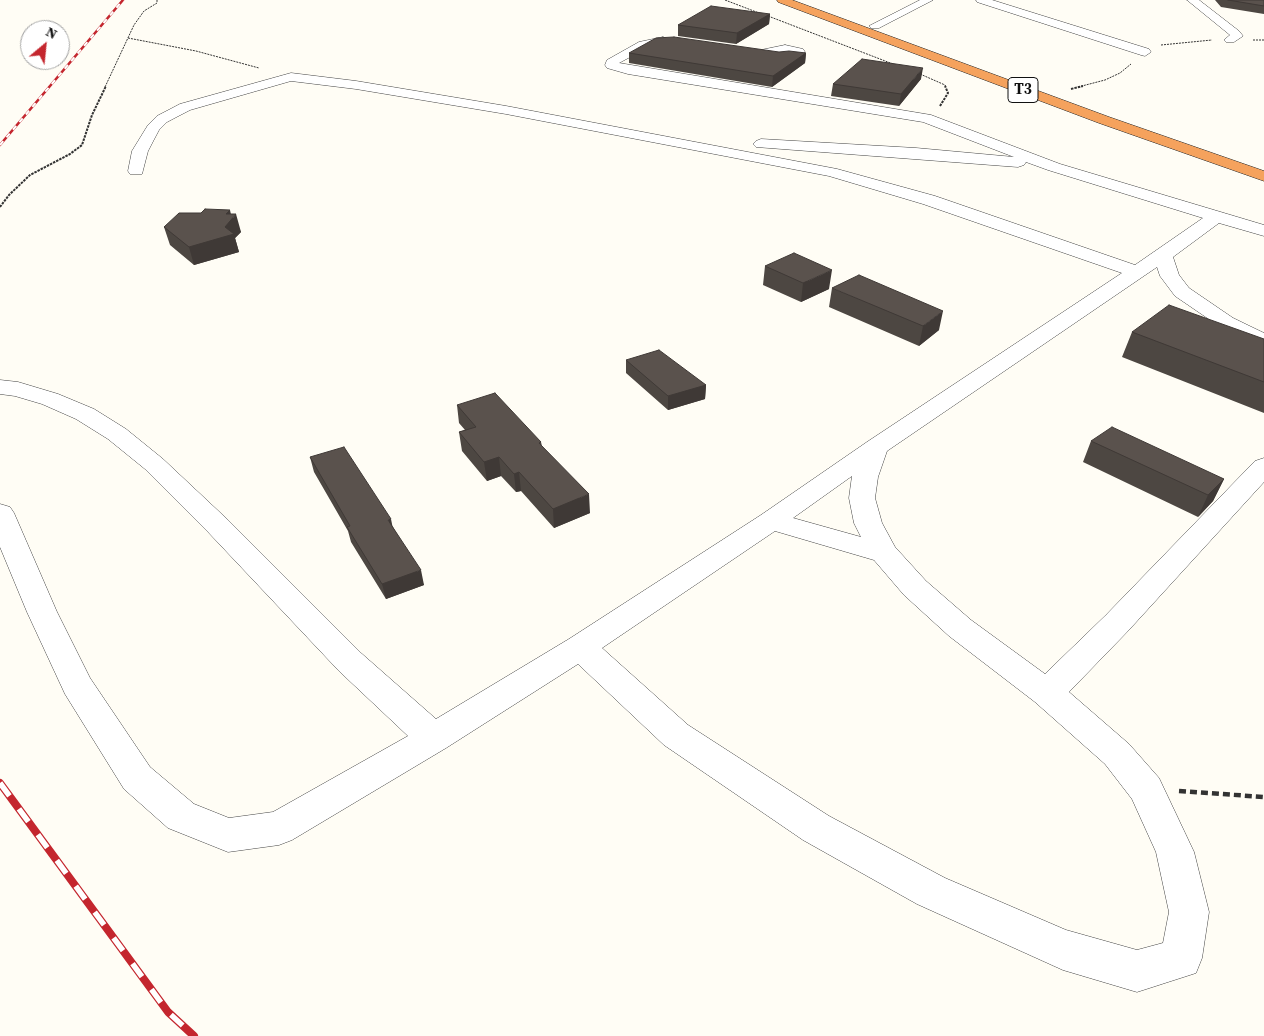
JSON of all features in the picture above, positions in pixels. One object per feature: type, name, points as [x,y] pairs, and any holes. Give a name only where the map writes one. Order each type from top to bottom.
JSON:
[{"type":"highway","name":"T3","points":[[782,0],[1104,120],[1264,176]]},
{"type":"highway","name":"T3","points":[[803,0],[1123,116],[1264,164]]},
{"type":"street","points":[[875,26],[928,0]]},
{"type":"street","points":[[981,0],[1144,52]]},
{"type":"street","points":[[1192,0],[1235,33],[1237,36],[1230,40]]},
{"type":"street","points":[[674,41],[660,41],[643,45],[611,63],[611,65],[628,70],[929,118],[1054,167],[1264,231]]},
{"type":"street","points":[[136,171],[140,151],[153,128],[162,119],[185,107],[291,77],[366,86],[665,139],[721,152],[832,172],[866,181],[1137,272]]},
{"type":"street","points":[[916,153],[886,133],[902,121],[929,118]]},
{"type":"street","points":[[665,139],[916,153],[1054,167]]},
{"type":"street","points":[[0,513],[42,612],[77,685],[137,778],[181,816],[228,835],[279,828],[434,738],[580,647],[771,521],[876,447],[1163,255],[1217,216]]},
{"type":"street","points":[[1163,255],[1170,276],[1182,292],[1226,322],[1264,342]]},
{"type":"street","points":[[0,388],[18,389],[50,399],[85,414],[116,434],[154,464],[218,526],[350,662],[397,707],[434,738]]},
{"type":"street","points":[[580,647],[676,735],[816,828],[931,892],[1063,950],[1137,971],[1181,958],[1189,912],[1176,852],[1146,789],[1117,754],[1047,693],[960,628],[915,588],[884,553],[868,522],[862,498],[865,477],[876,447]]},
{"type":"street","points":[[1047,693],[1117,623],[1264,466]]},
{"type":"street","points":[[771,521],[884,553]]},
{"type":"path","points":[[0,207],[9,195],[30,175],[70,154],[82,145],[92,115],[134,25],[144,11],[156,3],[157,0]]},
{"type":"path","points":[[725,0],[894,64]]},
{"type":"path","points":[[128,38],[196,51],[291,77]]},
{"type":"path","points":[[912,71],[945,85],[948,93],[929,118]]},
{"type":"path","points":[[1146,789],[1264,796]]},
{"type":"building","points":[[1228,0],[1264,0],[1264,6]]},
{"type":"building","points":[[711,6],[770,14],[737,33],[678,25]]},
{"type":"building","points":[[674,37],[779,52],[806,53],[773,76],[629,53],[656,38]]},
{"type":"building","points":[[862,59],[923,68],[901,94],[833,84]]},
{"type":"building","points":[[205,209],[230,210],[226,214],[236,214],[225,227],[234,234],[189,247],[164,227],[179,213],[201,213]]},
{"type":"building","points":[[794,253],[832,270],[803,283],[765,266]]},
{"type":"building","points":[[859,275],[943,311],[923,326],[832,288]]},
{"type":"building","points":[[1169,305],[1264,339],[1264,382],[1132,332]]},
{"type":"building","points":[[659,350],[706,385],[668,396],[626,360]]},
{"type":"building","points":[[495,393],[541,442],[539,443],[589,494],[553,509],[519,472],[514,474],[499,457],[484,462],[459,432],[476,427],[457,405]]},
{"type":"building","points":[[1112,427],[1224,479],[1208,495],[1091,441]]},
{"type":"building","points":[[344,447],[391,519],[388,520],[421,570],[382,584],[347,527],[350,526],[310,457]]},
{"type":"railway","points":[[0,145],[123,0]]},
{"type":"railway","points":[[0,783],[168,1012],[194,1036]]}]
